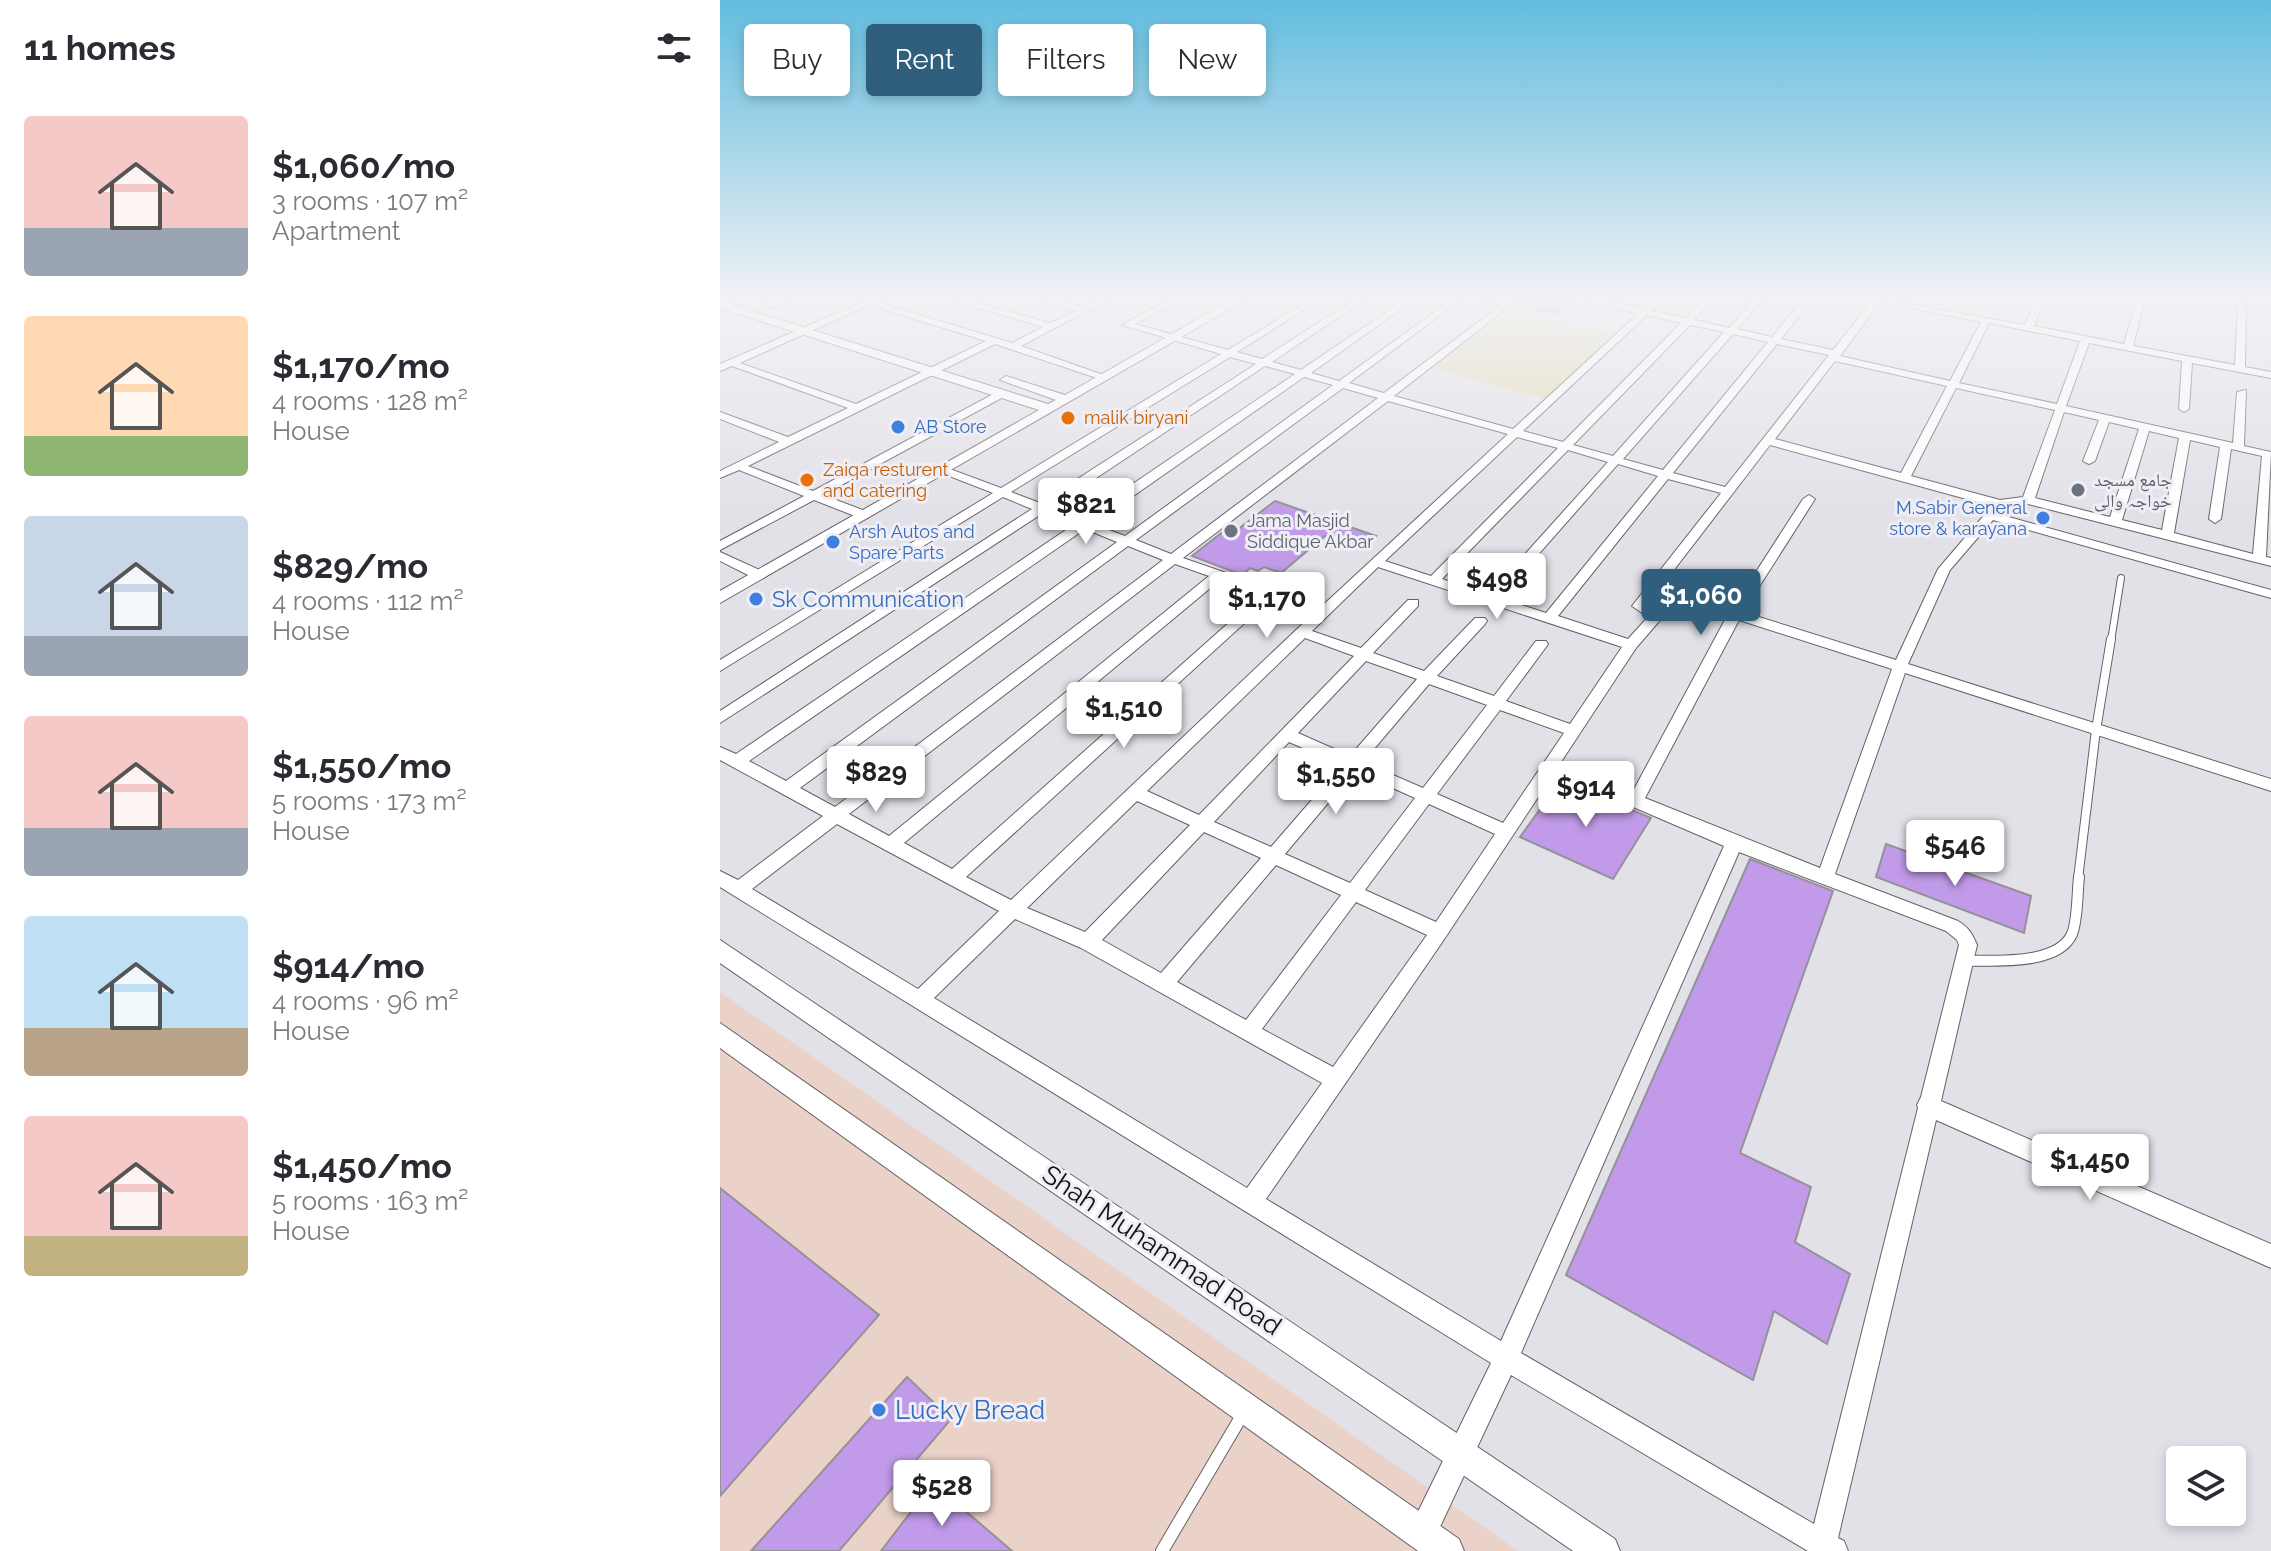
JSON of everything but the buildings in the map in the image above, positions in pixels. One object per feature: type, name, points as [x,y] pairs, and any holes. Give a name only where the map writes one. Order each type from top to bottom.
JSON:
[{"type":"street","points":[[752,370],[857,408]]},
{"type":"street","points":[[720,475],[857,408],[925,370]]},
{"type":"street","points":[[951,370],[1050,409]]},
{"type":"street","points":[[1085,370],[1104,377]]},
{"type":"street","points":[[720,598],[1116,370]]},
{"type":"street","points":[[720,666],[1201,370]]},
{"type":"street","points":[[720,718],[1253,370]]},
{"type":"street","points":[[1292,370],[1730,492]]},
{"type":"street","points":[[736,762],[1310,370]]},
{"type":"street","points":[[787,789],[1362,370]]},
{"type":"street","points":[[739,889],[1423,370]]},
{"type":"street","points":[[919,1000],[1302,632],[1583,370]]},
{"type":"street","points":[[1433,581],[1568,447],[1640,370]]},
{"type":"street","points":[[1491,600],[1695,370]]},
{"type":"street","points":[[1549,618],[1749,370]]},
{"type":"street","points":[[1656,616],[1639,606],[1824,370]]},
{"type":"street","points":[[1826,876],[1900,667],[1944,569],[1995,510],[2028,500],[2265,561],[2270,455],[1897,370]]},
{"type":"street","points":[[1905,477],[1959,370]]},
{"type":"street","points":[[2028,500],[2074,370]]},
{"type":"street","points":[[2184,409],[2186,370]]},
{"type":"street","points":[[2242,370],[2271,375]]},
{"type":"street","points":[[994,376],[1066,399]]},
{"type":"street","points":[[2215,519],[2242,392]]},
{"type":"street","points":[[720,546],[1003,393]]},
{"type":"street","points":[[720,415],[790,442]]},
{"type":"street","points":[[2089,461],[2105,417]]},
{"type":"street","points":[[720,429],[736,421]]},
{"type":"street","points":[[2115,522],[2145,427]]},
{"type":"street","points":[[2167,536],[2185,437]]},
{"type":"street","points":[[1769,441],[1905,477],[1995,510],[2271,594]]},
{"type":"street","points":[[739,466],[864,515]]},
{"type":"street","points":[[943,470],[1173,559],[1324,612]]},
{"type":"street","points":[[1636,800],[1735,614],[1809,499]]},
{"type":"street","points":[[720,556],[759,575]]},
{"type":"street","points":[[1376,562],[1631,645]]},
{"type":"street","points":[[890,845],[1218,575]]},
{"type":"street","points":[[953,878],[1270,593]]},
{"type":"street","points":[[1088,942],[1413,603]]},
{"type":"street","points":[[1250,1203],[1507,832],[1571,730],[1631,645],[1656,616],[1692,603],[1735,614],[2271,785]]},
{"type":"street","points":[[1163,985],[1427,677],[1480,621]]},
{"type":"street","points":[[1302,632],[1571,730]]},
{"type":"street","points":[[1248,1032],[1541,644]]},
{"type":"street","points":[[1286,734],[1507,832]]},
{"type":"street","points":[[720,753],[1013,910],[1088,942],[1334,1079]]},
{"type":"street","points":[[720,878],[1506,1358],[1829,1547],[1927,1105],[1968,945],[1964,935],[1952,926],[1734,843],[1549,764]]},
{"type":"street","points":[[1135,793],[1439,932]]},
{"type":"street","points":[[720,1034],[1435,1542],[1459,1454],[1506,1358],[1734,843]]},
{"type":"street","name":"Shah Muhammad Road","points":[[720,950],[1603,1551]]},
{"type":"street","points":[[1927,1105],[2271,1256]]},
{"type":"lane","points":[[1965,961],[2046,956],[2065,947],[2072,934],[2096,730],[2121,578]]},
{"type":"lane","points":[[1162,1551],[1247,1408]]},
{"type":"shaded area","points":[[720,992],[945,1149],[1518,1551],[720,1551]]},
{"type":"sand","points":[[1440,370],[1577,370],[1546,399]]},
{"type":"place","name":"malik biryani","points":[[1068,418]]},
{"type":"place","name":"AB Store","points":[[898,427]]},
{"type":"place","name":"Zaiqa resturent and catering","points":[[807,480]]},
{"type":"place","name":"جامع مسجد خواجہ والی","points":[[2078,490]]},
{"type":"place","name":"M.Sabir General store & karayana","points":[[2043,518]]},
{"type":"place","name":"Jama Masjid Siddique Akbar","points":[[1231,531]]},
{"type":"place","name":"Arsh Autos and Spare Parts","points":[[833,542]]},
{"type":"place","name":"Sk Communication","points":[[756,599]]},
{"type":"place","name":"Lucky Bread","points":[[879,1410]]}]
